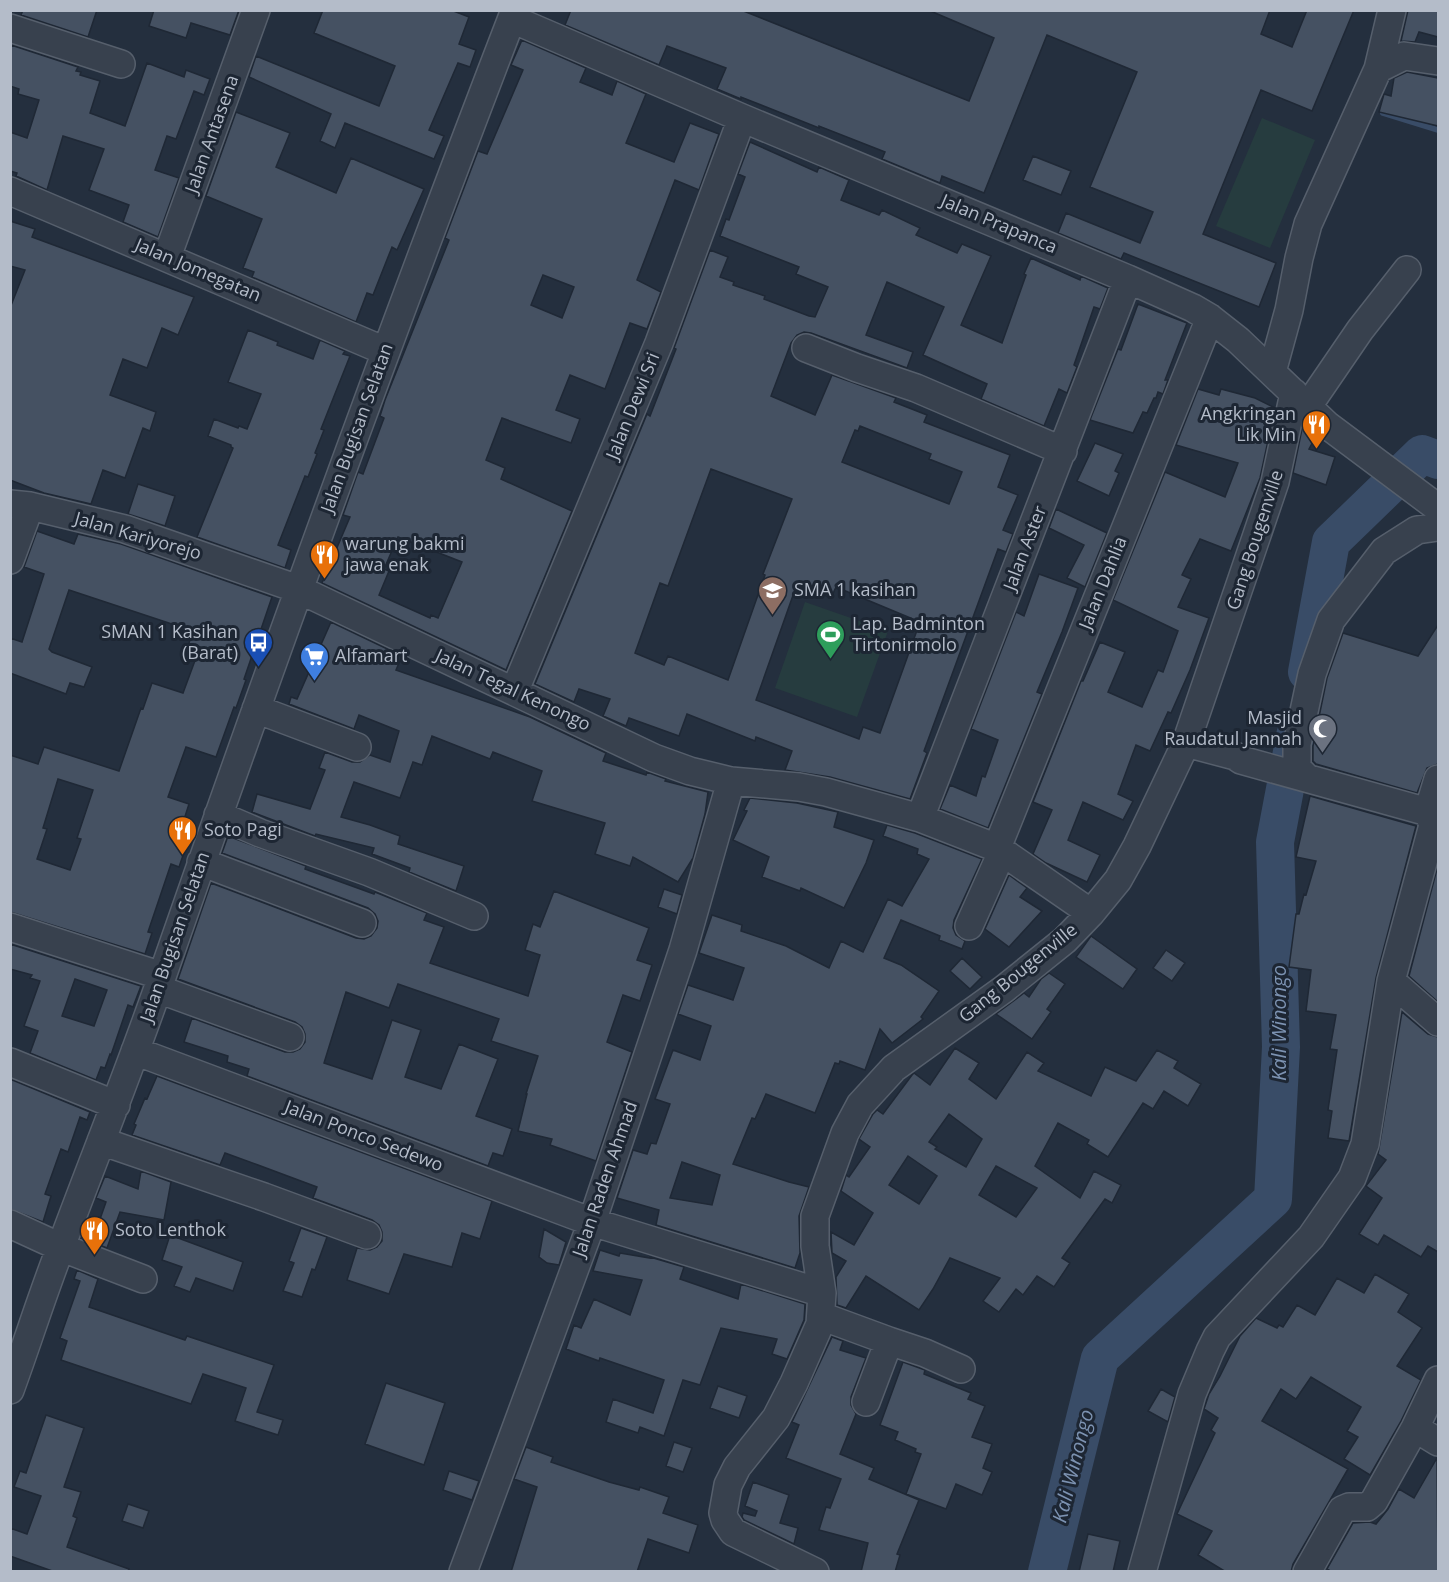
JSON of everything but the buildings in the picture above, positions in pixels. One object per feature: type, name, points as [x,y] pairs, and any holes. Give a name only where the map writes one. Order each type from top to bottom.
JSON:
[{"type":"street","name":"Jalan Antasena","points":[[167,257],[256,10]]},
{"type":"street","points":[[1272,372],[1289,310],[1308,224],[1378,69],[1392,10]]},
{"type":"street","name":"Jalan Prapanca","points":[[513,15],[742,118],[1128,279],[1210,318],[1328,425],[1437,514]]},
{"type":"street","name":"Jalan Bugisan Selatan","points":[[10,1390],[60,1247],[116,1105],[298,589],[385,351],[513,15]]},
{"type":"street","points":[[10,28],[122,64]]},
{"type":"street","points":[[1378,69],[1404,56],[1438,61]]},
{"type":"street","name":"Jalan Dewi Sri","points":[[515,690],[659,343],[742,118]]},
{"type":"street","name":"Jalan Jomegatan","points":[[10,191],[385,351]]},
{"type":"street","points":[[1301,400],[1407,270]]},
{"type":"street","name":"Jalan Aster","points":[[920,818],[1128,279]]},
{"type":"street","name":"Jalan Dahlia","points":[[969,926],[1210,318]]},
{"type":"street","points":[[806,348],[916,388],[1063,451]]},
{"type":"street","name":"Gang Bougenville","points":[[814,1296],[815,1216],[845,1133],[860,1105],[894,1068],[1004,989],[1065,940],[1082,906],[1118,880],[1137,846],[1186,743],[1301,400]]},
{"type":"street","name":"Jalan Kariyorejo","points":[[10,560],[20,505],[125,529],[298,589]]},
{"type":"street","points":[[1303,777],[1297,768],[1297,744],[1312,674],[1331,620],[1384,550],[1417,530],[1437,514]]},
{"type":"street","name":"Jalan Tegal Kenongo","points":[[298,589],[515,690],[654,758],[690,771],[731,781],[799,787],[826,792],[920,818],[999,850],[1082,906]]},
{"type":"street","points":[[256,709],[357,747]]},
{"type":"street","points":[[1186,743],[1303,777],[1433,821]]},
{"type":"street","points":[[1142,1572],[1192,1394],[1217,1337],[1311,1237],[1358,1168],[1365,1144],[1391,981],[1433,821],[1438,779]]},
{"type":"street","name":"Jalan Raden Ahmad","points":[[463,1572],[592,1222],[683,950],[731,781]]},
{"type":"street","points":[[218,815],[260,833],[369,872],[474,916]]},
{"type":"street","points":[[201,862],[362,922]]},
{"type":"street","points":[[10,927],[160,982],[290,1037]]},
{"type":"street","points":[[1391,981],[1438,1023]]},
{"type":"street","name":"Jalan Ponco Sedewo","points":[[135,1051],[592,1222],[814,1296],[889,1341],[925,1353],[961,1369]]},
{"type":"street","points":[[10,1062],[116,1105]]},
{"type":"street","points":[[101,1141],[367,1235]]},
{"type":"street","points":[[10,1224],[60,1247],[143,1279]]},
{"type":"street","points":[[814,1296],[818,1329],[776,1418],[737,1467],[728,1485],[723,1504],[725,1520],[733,1532],[815,1572]]},
{"type":"street","points":[[866,1402],[889,1341]]},
{"type":"street","points":[[1306,1572],[1342,1510],[1349,1507],[1367,1507],[1374,1501],[1415,1428],[1438,1380]]},
{"type":"street","points":[[1415,1428],[1438,1442]]},
{"type":"green space","points":[[1262,118],[1315,140],[1270,248],[1216,226]]},
{"type":"green space","name":"Lap. Badminton Tirtonirmolo","points":[[805,602],[888,631],[857,717],[775,688]]},
{"type":"waterway","points":[[1383,113],[1438,130]]},
{"type":"waterway","name":"Kali Winongo","points":[[1307,672],[1331,542],[1422,454],[1438,460]]},
{"type":"waterway","name":"Kali Winongo","points":[[1047,1572],[1100,1358],[1273,1199],[1281,1047],[1275,842],[1295,736]]},
{"type":"place","name":"Angkringan Lik Min","points":[[1317,450]]},
{"type":"place","name":"warung bakmi jawa enak","points":[[324,580]]},
{"type":"place","name":"SMA 1 kasihan","points":[[773,616]]},
{"type":"place","name":"Lap. Badminton Tirtonirmolo","points":[[831,660]]},
{"type":"place","name":"SMAN 1 Kasihan (Barat)","points":[[259,668]]},
{"type":"place","name":"Alfamart","points":[[314,682]]},
{"type":"place","name":"Masjid Raudatul Jannah","points":[[1323,754]]},
{"type":"place","name":"Soto Pagi","points":[[183,856]]},
{"type":"place","name":"Soto Lenthok","points":[[94,1256]]}]
